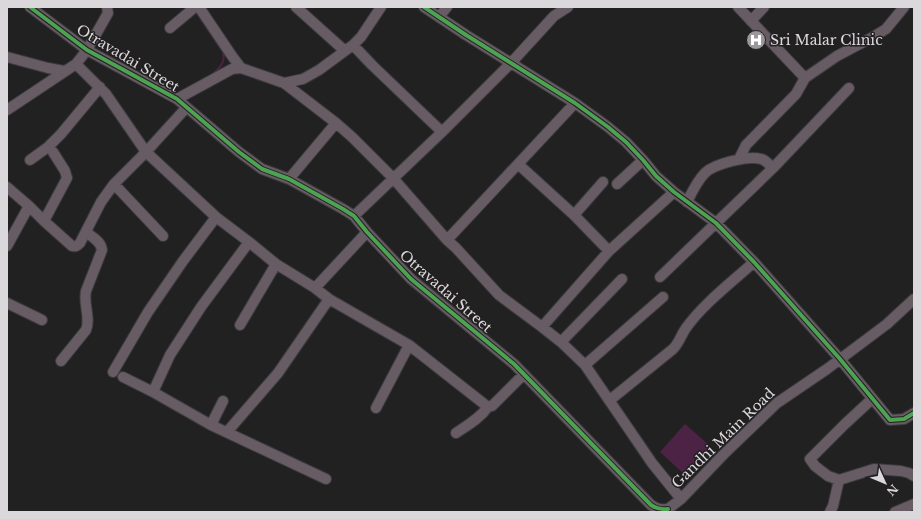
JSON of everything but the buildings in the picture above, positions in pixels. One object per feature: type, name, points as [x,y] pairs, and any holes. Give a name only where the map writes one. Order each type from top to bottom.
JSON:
[{"type":"street","name":"Otravadai Street","points":[[30,7],[87,50],[176,99],[239,152],[262,169],[289,180],[354,216],[411,279],[514,364],[651,505],[658,509],[669,511]]},
{"type":"street","points":[[7,110],[76,64],[87,50],[107,10],[117,7]]},
{"type":"street","points":[[170,28],[195,7]]},
{"type":"street","points":[[199,7],[241,68]]},
{"type":"street","points":[[296,7],[372,65],[442,132]]},
{"type":"street","points":[[284,84],[303,79],[319,70],[349,48],[361,37],[381,7]]},
{"type":"street","points":[[424,7],[575,103],[614,132],[626,142],[656,176],[674,192],[716,223],[754,262],[840,359],[890,420],[904,419],[914,413]]},
{"type":"street","points":[[439,17],[447,7]]},
{"type":"street","points":[[354,216],[442,132],[511,63],[554,16],[568,7]]},
{"type":"street","points":[[738,7],[805,78]]},
{"type":"street","points":[[751,20],[764,7]]},
{"type":"street","points":[[739,159],[746,145],[796,94],[805,78],[837,56],[886,29],[904,7]]},
{"type":"street","points":[[7,57],[64,71]]},
{"type":"street","points":[[76,64],[106,94],[146,152],[216,217],[250,242],[276,264],[315,288],[329,299],[409,345],[488,407]]},
{"type":"street","points":[[176,99],[232,69],[241,68],[284,84],[336,124],[352,137],[394,178],[447,240],[499,295],[561,342],[585,365],[652,463],[681,499]]},
{"type":"street","points":[[30,160],[48,147],[100,87]]},
{"type":"street","points":[[660,277],[773,168],[849,88]]},
{"type":"street","points":[[447,240],[575,103]]},
{"type":"street","points":[[7,187],[72,246],[78,246],[101,202],[114,184],[146,152],[186,108]]},
{"type":"street","points":[[289,180],[336,124]]},
{"type":"street","points":[[44,221],[67,178],[65,171],[53,152]]},
{"type":"street","points":[[687,202],[698,182],[705,173],[714,166],[739,159],[760,158],[773,168]]},
{"type":"street","points":[[617,184],[643,160]]},
{"type":"street","points":[[518,164],[574,214],[609,251]]},
{"type":"street","points":[[574,214],[604,182]]},
{"type":"street","points":[[114,184],[163,236]]},
{"type":"street","points":[[542,327],[609,251],[674,192]]},
{"type":"street","points":[[7,246],[29,206]]},
{"type":"street","points":[[113,372],[148,312],[183,261],[216,217]]},
{"type":"street","points":[[61,361],[88,326],[85,297],[86,291],[102,250],[102,246],[86,232]]},
{"type":"street","points":[[315,288],[367,232]]},
{"type":"street","points":[[153,392],[170,355],[201,306],[250,242]]},
{"type":"street","points":[[610,400],[673,350],[685,329],[708,304],[754,262]]},
{"type":"street","points":[[240,325],[276,264]]},
{"type":"street","points":[[561,342],[622,279]]},
{"type":"street","points":[[585,365],[663,297]]},
{"type":"street","points":[[227,432],[278,373],[329,299]]},
{"type":"street","name":"Gandhi Main Road","points":[[669,511],[777,402],[827,369],[887,324],[914,299]]},
{"type":"street","points":[[7,303],[42,320]]},
{"type":"street","points":[[376,408],[409,345]]},
{"type":"street","points":[[456,433],[471,423],[488,407],[492,406],[524,374]]},
{"type":"street","points":[[123,377],[211,425],[326,479]]},
{"type":"street","points":[[872,399],[810,459],[815,466],[828,476],[839,480],[874,469],[901,471],[914,476]]},
{"type":"street","points":[[211,425],[223,401]]},
{"type":"street","points":[[830,512],[833,506],[839,480]]},
{"type":"street","points":[[895,512],[914,504]]},
{"type":"shaded area","points":[[685,424],[710,446],[685,475],[660,452]]},
{"type":"waterway","points":[[196,12],[223,52],[223,62],[212,75]]},
{"type":"cycle path","points":[[30,7],[87,50],[177,99],[239,152],[262,169],[289,179],[354,216],[411,279],[514,364],[651,505],[659,509],[668,509]]},
{"type":"cycle path","points":[[424,7],[575,103],[608,127],[626,142],[656,176],[674,192],[716,223],[754,262],[840,359],[890,420],[904,419],[914,413]]},
{"type":"place","name":"Sri Malar Clinic","points":[[756,40]]}]
